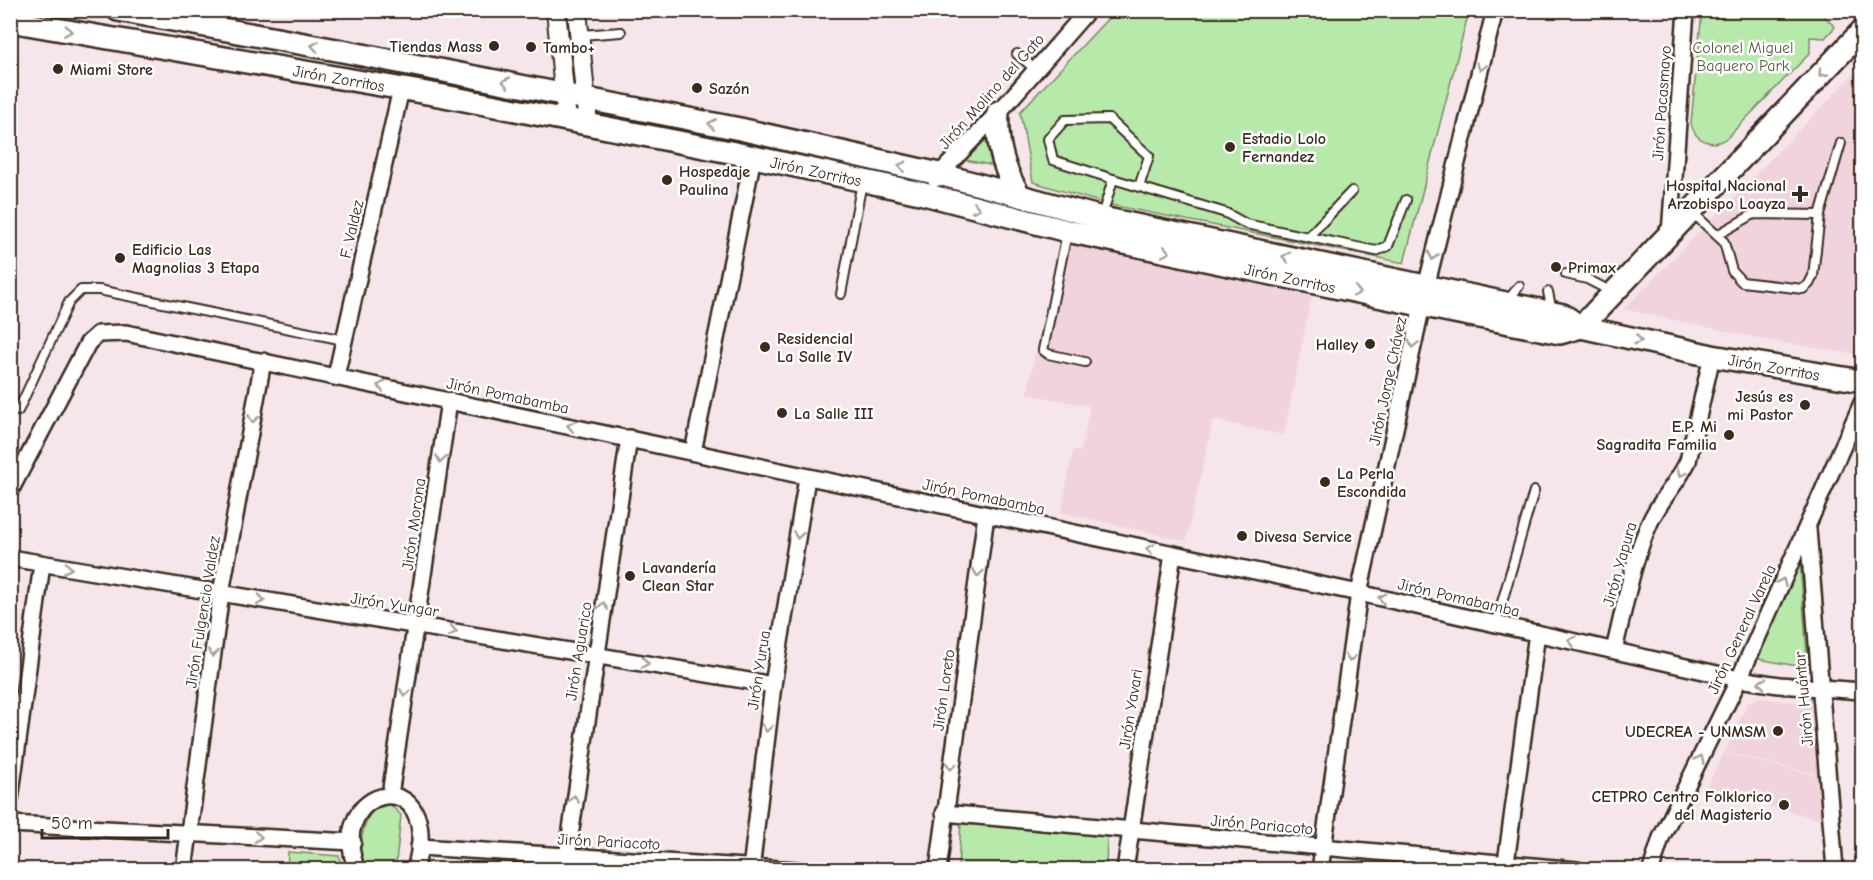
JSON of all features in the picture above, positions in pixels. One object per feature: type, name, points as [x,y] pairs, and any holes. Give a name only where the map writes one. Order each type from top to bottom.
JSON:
[{"type":"main road","name":"Jirón Zorritos","points":[[118,10],[585,97],[939,174],[1102,218],[1424,296],[1560,333],[1581,327]]},
{"type":"main road","name":"Jirón Zorritos","points":[[10,21],[400,89],[753,157],[920,193],[1067,231],[1424,296],[1506,303],[1563,315],[1581,327],[1712,356],[1863,381]]},
{"type":"main road","points":[[1581,327],[1863,31]]},
{"type":"main road","points":[[998,112],[1000,153],[1020,196]]},
{"type":"street","points":[[556,10],[567,121]]},
{"type":"street","points":[[577,10],[588,125]]},
{"type":"street","name":"Jirón Jorge Chávez","points":[[1320,870],[1359,593],[1424,296],[1495,10]]},
{"type":"street","name":"Jirón Pacasmayo","points":[[1670,234],[1686,10]]},
{"type":"street","name":"Jirón Molino del Gato","points":[[920,193],[998,112],[1081,12]]},
{"type":"street","name":"F. Valdez","points":[[336,376],[400,89]]},
{"type":"street","points":[[693,452],[753,157]]},
{"type":"street","name":"Jirón Pomabamba","points":[[10,491],[78,356],[98,334],[126,333],[1359,593],[1739,679],[1863,691]]},
{"type":"street","name":"Jirón Yapura","points":[[1614,650],[1642,540],[1652,517],[1681,477],[1688,461],[1712,356]]},
{"type":"street","name":"Jirón Fulgencio Valdez","points":[[184,870],[221,593],[263,361]]},
{"type":"street","name":"Jirón Morona","points":[[390,795],[449,401]]},
{"type":"street","name":"Jirón General Varela","points":[[1651,870],[1661,838],[1739,679],[1863,403]]},
{"type":"street","name":"Jirón Aguarico","points":[[565,863],[629,438]]},
{"type":"street","name":"Jirón Yurua","points":[[751,868],[773,685],[807,478]]},
{"type":"street","name":"Jirón Loreto","points":[[938,870],[986,515]]},
{"type":"street","name":"Jirón Huántar","points":[[1808,525],[1835,870]]},
{"type":"street","name":"Jirón Yavari","points":[[1125,870],[1129,830],[1173,554]]},
{"type":"street","name":"Jirón Yungar","points":[[10,558],[773,685]]},
{"type":"street","points":[[10,800],[42,564]]},
{"type":"street","points":[[1505,866],[1537,633]]},
{"type":"street","points":[[357,870],[353,842],[362,808],[370,799],[390,795],[404,798],[414,808],[419,826],[419,847],[415,870]]},
{"type":"street","name":"Jirón Pariacoto","points":[[944,813],[1505,866],[1577,870]]},
{"type":"street","points":[[10,824],[353,842]]},
{"type":"street","name":"Jirón Pariacoto","points":[[419,847],[565,863],[797,870]]},
{"type":"lane","points":[[579,35],[621,32]]},
{"type":"lane","points":[[1017,54],[1035,70]]},
{"type":"lane","points":[[1139,187],[1149,156],[1109,119],[1065,120],[1048,139],[1053,160],[1139,187],[1226,213],[1246,224],[1376,251],[1388,246],[1406,200]]},
{"type":"lane","points":[[1691,212],[1717,235],[1728,249],[1732,271],[1742,282],[1803,289],[1813,276],[1820,215],[1841,143]]},
{"type":"lane","points":[[1102,218],[1113,179]]},
{"type":"lane","points":[[841,294],[863,181]]},
{"type":"lane","points":[[1308,237],[1352,191]]},
{"type":"lane","points":[[1717,235],[1754,214],[1820,215]]},
{"type":"lane","points":[[1067,231],[1044,350],[1048,354],[1085,362]]},
{"type":"lane","points":[[1566,274],[1587,279],[1614,292]]},
{"type":"lane","points":[[1506,303],[1519,286]]},
{"type":"lane","points":[[18,411],[69,302],[81,290],[99,290],[344,340]]},
{"type":"lane","points":[[1548,292],[1552,313]]},
{"type":"lane","points":[[1496,623],[1534,490]]},
{"type":"shaded area","name":"Hospital Nacional Arzobispo Loayza","points":[[1862,66],[1862,355],[1767,340],[1624,309]]},
{"type":"shaded area","points":[[1060,240],[1311,297],[1284,435],[1213,420],[1186,541],[1061,512],[1073,450],[1081,452],[1090,406],[1027,394]]},
{"type":"shaded area","name":"UDECREA - UNMSM","points":[[1757,698],[1807,703],[1819,709],[1824,776],[1725,752],[1747,704]]},
{"type":"shaded area","points":[[1724,753],[1823,777],[1826,821],[1706,789]]},
{"type":"green space","name":"Estadio Lolo Fernandez","points":[[1115,11],[1469,11],[1404,263],[1106,204],[1033,182],[1020,112]]},
{"type":"green space","name":"Colonel Miguel Baquero Park","points":[[1702,11],[1819,11],[1835,27],[1825,38],[1810,37],[1810,53],[1728,137],[1722,141],[1710,143],[1700,139],[1691,123]]},
{"type":"green space","points":[[989,137],[1000,167],[965,160]]},
{"type":"green space","points":[[1800,563],[1808,668],[1758,659]]},
{"type":"green space","points":[[381,803],[388,803],[401,815],[396,862],[392,869],[365,869],[361,853],[362,834],[365,824]]},
{"type":"green space","points":[[961,822],[1107,835],[1106,869],[958,867]]},
{"type":"green space","points":[[288,852],[339,856],[343,869],[287,869]]},
{"type":"place","name":"Tiendas Mass","points":[[494,46]]},
{"type":"place","name":"Tambo+","points":[[531,47]]},
{"type":"place","name":"Miami Store","points":[[58,69]]},
{"type":"place","name":"Sazón","points":[[697,88]]},
{"type":"place","name":"Estadio Lolo Fernandez","points":[[1230,147]]},
{"type":"place","name":"Hospedaje Paulina","points":[[667,180]]},
{"type":"place","name":"Hospital Nacional Arzobispo Loayza","points":[[1800,194]]},
{"type":"place","name":"Edificio Las Magnolias 3 Etapa","points":[[120,258]]},
{"type":"place","name":"Primax","points":[[1556,267]]},
{"type":"place","name":"Halley","points":[[1370,344]]},
{"type":"place","name":"Residencial La Salle IV","points":[[765,347]]},
{"type":"place","name":"Jesús es mi Pastor","points":[[1805,405]]},
{"type":"place","name":"La Salle III","points":[[782,413]]},
{"type":"place","name":"E.P. Mi Sagradita Familia","points":[[1729,435]]},
{"type":"place","name":"La Perla Escondida","points":[[1325,482]]},
{"type":"place","name":"Divesa Service","points":[[1242,536]]},
{"type":"place","name":"Lavandería Clean Star","points":[[630,576]]},
{"type":"place","name":"UDECREA - UNMSM","points":[[1778,731]]},
{"type":"place","name":"CETPRO Centro Folklorico del Magisterio","points":[[1784,805]]}]
